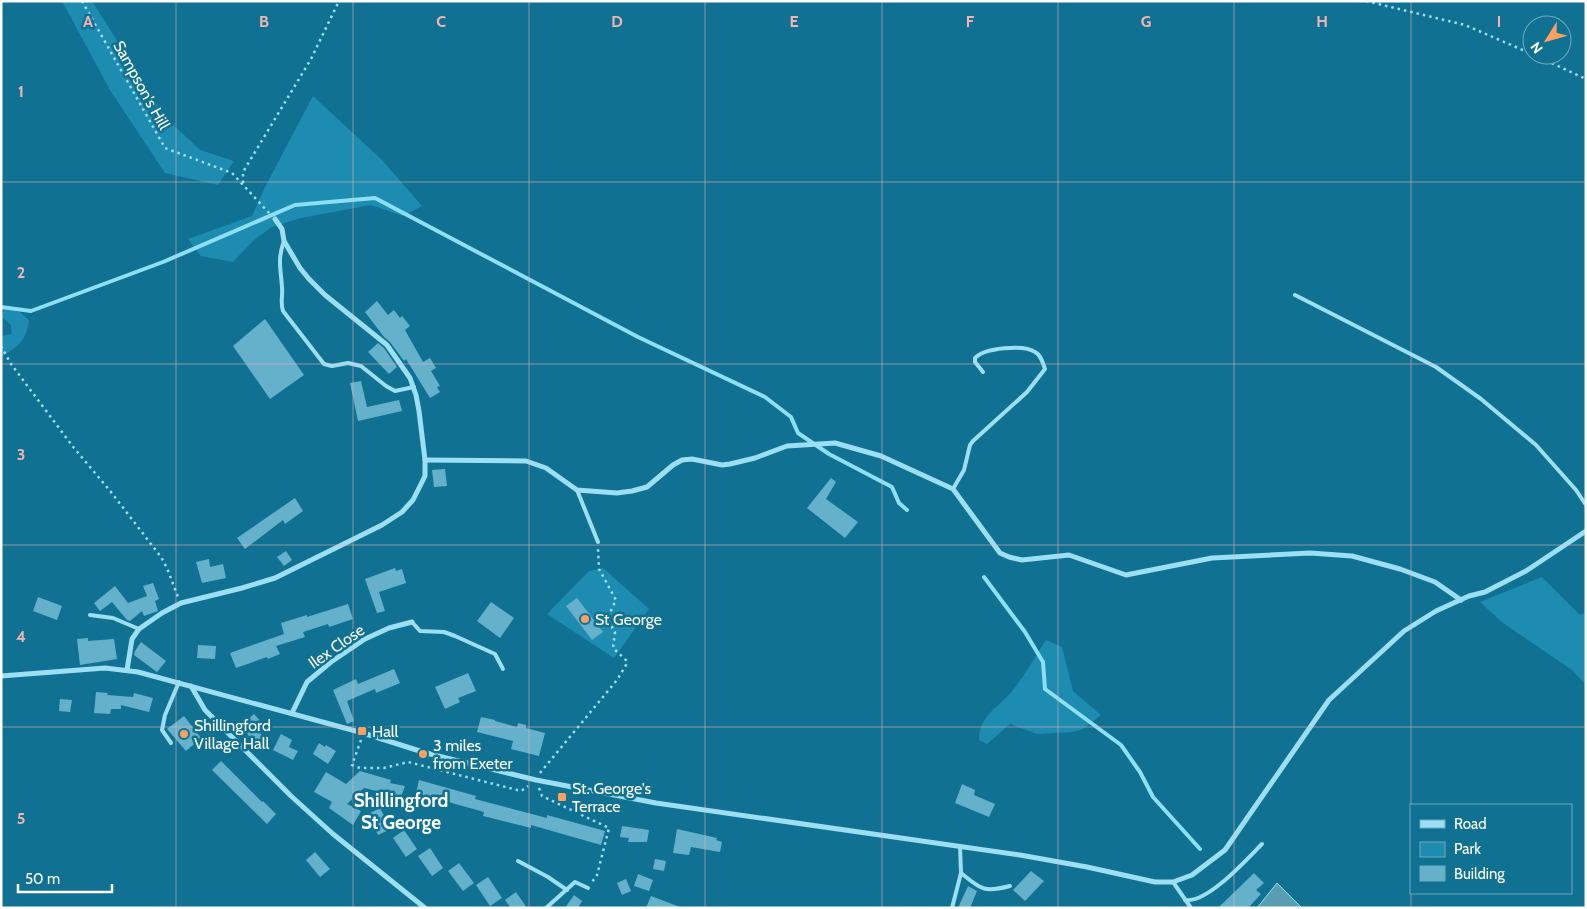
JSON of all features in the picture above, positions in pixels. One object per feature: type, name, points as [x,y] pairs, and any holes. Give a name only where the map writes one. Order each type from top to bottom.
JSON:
[{"type":"street","points":[[127,670],[132,640],[139,629],[162,613],[181,603],[275,578],[321,557],[382,525],[402,512],[413,500],[425,476],[426,460],[414,387],[399,360],[387,345],[325,295],[300,268],[284,241],[282,229],[275,219]]},
{"type":"street","points":[[426,460],[526,461],[546,468],[577,490],[600,492],[632,491],[647,486],[682,460],[692,459],[722,465],[755,458],[787,446],[835,443],[881,456],[953,489],[1000,553],[1009,558],[1022,560],[1069,555],[1126,576],[1212,558],[1310,553],[1352,556],[1400,569],[1436,582],[1461,600]]},
{"type":"street","points":[[1,676],[105,668],[151,674],[363,733],[426,753],[536,780],[656,803],[960,846],[1087,866],[1155,882],[1173,882],[1192,875],[1225,850],[1329,700],[1404,631],[1436,611],[1485,592],[1526,571],[1586,531]]},
{"type":"street","name":"Ilex Close","points":[[292,713],[307,682],[331,662],[365,639],[389,628],[412,622]]},
{"type":"street","points":[[191,686],[205,710],[291,796],[333,834],[425,908]]},
{"type":"lane","points":[[284,241],[279,262],[283,288],[281,304],[283,311],[321,361],[332,366],[348,363],[361,366],[386,386],[395,390],[414,387]]},
{"type":"lane","points":[[1295,294],[1436,367],[1481,399],[1536,445],[1576,490],[1586,505]]},
{"type":"lane","points":[[953,489],[964,470],[970,445],[973,441],[1028,392],[1045,369],[1038,354],[1033,350],[1016,348],[996,349],[979,353],[975,358],[975,362],[982,372]]},
{"type":"lane","points":[[577,490],[598,542]]},
{"type":"lane","points":[[90,615],[113,618],[139,629]]},
{"type":"lane","points":[[412,622],[420,631],[444,632],[495,654],[503,668]]},
{"type":"lane","points":[[170,743],[162,730],[179,682]]},
{"type":"lane","points":[[1185,900],[1191,901],[1198,898],[1217,886],[1262,844]]},
{"type":"lane","points":[[952,908],[960,873],[960,846]]},
{"type":"lane","points":[[518,861],[548,877],[567,890]]},
{"type":"lane","points":[[960,873],[980,888],[996,890],[1010,886]]},
{"type":"lane","points":[[546,908],[575,882],[588,888]]},
{"type":"lane","points":[[1173,882],[1191,908]]},
{"type":"path","name":"Sampson's Hill","points":[[82,1],[164,148],[232,173],[269,213]]},
{"type":"path","points":[[243,184],[243,172],[311,59],[340,1]]},
{"type":"path","points":[[1366,1],[1466,25],[1522,49]]},
{"type":"path","points":[[1556,65],[1586,79]]},
{"type":"path","points":[[1,346],[11,364],[74,448],[161,557],[181,603]]},
{"type":"path","points":[[541,770],[617,680],[626,665],[626,661],[613,648],[615,632],[607,619],[616,600],[599,569],[598,542]]},
{"type":"path","points":[[363,733],[352,765],[360,768],[384,768],[408,762],[521,791],[536,780],[542,796],[609,828],[597,875],[588,888]]},
{"type":"green space","points":[[62,1],[92,1],[166,118],[200,150],[234,161],[218,185],[165,173],[110,90]]},
{"type":"green space","points":[[313,96],[382,160],[422,206],[403,216],[371,205],[301,218],[272,227],[254,240],[233,262],[201,256],[188,239],[252,216],[265,187]]},
{"type":"green space","points":[[5,309],[20,312],[29,320],[26,333],[21,342],[13,350],[1,357],[1,336],[12,334],[11,325],[1,316]]},
{"type":"green space","points":[[603,568],[649,609],[614,658],[547,614],[589,571]]},
{"type":"green space","points":[[1542,577],[1580,615],[1586,612],[1586,685],[1572,670],[1503,623],[1480,602]]},
{"type":"green space","points":[[1046,640],[1062,647],[1073,691],[1101,715],[1083,729],[1072,732],[1037,734],[1010,724],[987,744],[979,740],[982,725],[986,718],[1013,690]]},
{"type":"shaded area","points":[[1277,883],[1302,908],[1257,908]]},
{"type":"building","points":[[377,301],[388,315],[394,310],[410,326],[405,330],[423,362],[430,358],[436,368],[431,371],[440,386],[437,387],[440,392],[430,398],[406,359],[404,361],[365,312]]},
{"type":"building","points":[[265,319],[304,375],[270,399],[233,346]]},
{"type":"building","points":[[378,343],[384,348],[397,367],[389,374],[368,352]]},
{"type":"building","points":[[361,381],[367,407],[399,400],[402,411],[358,421],[350,383]]},
{"type":"building","points":[[445,469],[447,486],[434,487],[432,470]]},
{"type":"building","points":[[831,478],[836,482],[826,499],[858,522],[845,538],[807,508]]},
{"type":"building","points":[[295,498],[303,511],[285,524],[283,520],[245,549],[237,538]]},
{"type":"building","points":[[286,551],[292,560],[284,566],[277,557]]},
{"type":"building","points":[[209,559],[210,567],[223,564],[226,578],[202,583],[196,562]]},
{"type":"building","points":[[395,568],[396,571],[402,569],[406,583],[379,592],[385,611],[377,613],[365,579]]},
{"type":"building","points":[[153,583],[159,599],[155,601],[158,611],[144,616],[142,611],[130,621],[112,602],[100,611],[94,603],[115,586],[128,603],[147,596],[143,586]]},
{"type":"building","points":[[38,597],[62,606],[57,620],[33,611]]},
{"type":"building","name":"St George","points":[[577,598],[603,632],[592,640],[566,606]]},
{"type":"building","points":[[491,602],[514,618],[500,638],[477,621]]},
{"type":"building","points":[[348,604],[353,619],[329,627],[328,624],[303,632],[305,637],[276,646],[280,654],[236,668],[230,653],[284,634],[281,623]]},
{"type":"building","points":[[88,638],[88,641],[114,639],[117,659],[80,665],[77,639]]},
{"type":"building","points":[[141,642],[166,661],[157,672],[134,655]]},
{"type":"building","points":[[198,645],[216,646],[215,659],[197,658]]},
{"type":"building","points":[[394,669],[400,683],[376,693],[375,689],[347,701],[354,721],[347,724],[333,690],[356,679],[358,684]]},
{"type":"building","points":[[468,673],[476,691],[458,698],[460,702],[445,709],[435,687]]},
{"type":"building","points":[[96,692],[133,697],[134,693],[153,698],[149,712],[121,705],[121,709],[111,709],[110,714],[94,713]]},
{"type":"building","points":[[60,699],[72,700],[70,712],[59,711]]},
{"type":"building","points":[[254,714],[262,723],[256,728],[270,745],[263,751],[240,726]]},
{"type":"building","name":"Shillingford Village Hall","points":[[184,716],[201,738],[186,751],[167,729]]},
{"type":"building","points":[[481,717],[517,727],[518,723],[526,725],[526,728],[545,733],[539,756],[511,749],[513,741],[477,732]]},
{"type":"building","points":[[281,734],[292,740],[289,747],[298,751],[293,760],[273,750]]},
{"type":"building","points":[[319,743],[336,751],[328,764],[313,754]]},
{"type":"building","points":[[221,761],[276,814],[267,824],[212,770]]},
{"type":"building","points":[[360,771],[391,780],[390,783],[405,786],[401,797],[364,788],[347,804],[361,811],[353,825],[329,808],[332,802],[314,792],[326,772],[346,784]]},
{"type":"building","points":[[419,780],[476,796],[475,799],[547,818],[547,815],[605,831],[601,845],[531,825],[531,828],[483,816],[484,812],[416,793]]},
{"type":"building","points":[[962,784],[975,790],[974,795],[995,804],[989,817],[955,803]]},
{"type":"building","points":[[380,808],[391,829],[378,835],[368,814]]},
{"type":"building","points":[[622,826],[649,830],[647,842],[628,842],[629,838],[620,837]]},
{"type":"building","points":[[677,829],[717,838],[716,840],[722,842],[720,852],[691,847],[689,855],[673,853]]},
{"type":"building","points":[[404,830],[417,849],[406,857],[393,838]]},
{"type":"building","points":[[430,848],[443,868],[432,876],[418,856]]},
{"type":"building","points":[[315,852],[330,869],[320,877],[306,860]]},
{"type":"building","points":[[655,859],[666,861],[664,871],[653,869]]},
{"type":"building","points":[[459,863],[474,883],[463,891],[448,871]]},
{"type":"building","points":[[1031,871],[1044,881],[1025,901],[1013,890]]},
{"type":"building","points":[[1254,873],[1264,883],[1256,890],[1261,894],[1248,908],[1218,908]]},
{"type":"building","points":[[638,874],[653,880],[649,891],[634,886]]},
{"type":"building","points":[[488,877],[502,898],[490,906],[476,885]]},
{"type":"building","points":[[626,879],[631,891],[622,895],[617,883]]},
{"type":"building","points":[[968,886],[977,891],[970,908],[958,908]]},
{"type":"building","points":[[516,892],[527,908],[511,908],[505,900]]},
{"type":"building","points":[[574,895],[582,901],[578,908],[565,908]]},
{"type":"building","points":[[651,896],[680,907],[646,908]]},
{"type":"waterway","points":[[1,307],[31,311],[163,262],[295,205],[375,198],[638,337],[765,397],[791,417],[798,433],[829,454],[892,487],[899,503],[907,510]]},
{"type":"waterway","points":[[984,577],[1025,632],[1043,662],[1045,689],[1121,745],[1140,772],[1153,797],[1200,849]]},
{"type":"place","name":"St George","points":[[585,619]]},
{"type":"place","name":"Hall","points":[[362,731]]},
{"type":"place","name":"Shillingford Village Hall","points":[[184,734]]},
{"type":"place","name":"3 miles from Exeter","points":[[423,754]]},
{"type":"place","name":"St. George's Terrace","points":[[562,797]]},
{"type":"district","name":"Shillingford St George","points":[[401,811]]}]
